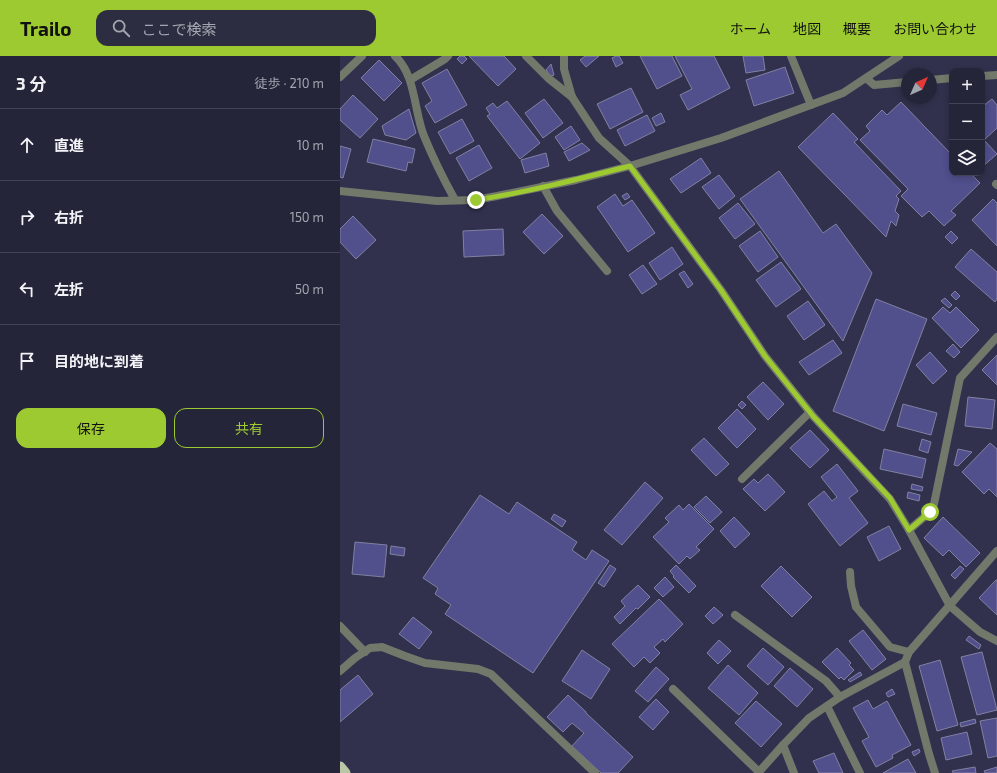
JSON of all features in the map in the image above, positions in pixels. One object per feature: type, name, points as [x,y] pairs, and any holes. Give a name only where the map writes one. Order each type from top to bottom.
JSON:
[{"type":"highway","points":[[340,767],[345,773]]},
{"type":"street","points":[[340,77],[362,56]]},
{"type":"street","points":[[395,56],[402,63],[410,80],[424,135],[441,174],[455,200]]},
{"type":"street","points":[[410,80],[448,56]]},
{"type":"street","points":[[526,56],[548,78],[572,97]]},
{"type":"street","points":[[564,56],[564,69],[572,97],[599,138],[630,166],[721,290],[765,356],[810,412],[890,498],[950,606],[980,632],[997,641]]},
{"type":"street","points":[[791,56],[811,105]]},
{"type":"street","points":[[340,191],[437,201],[476,200],[576,180],[630,166],[722,138],[811,105],[843,92],[896,57]]},
{"type":"street","points":[[985,76],[997,75]]},
{"type":"street","points":[[866,78],[874,85],[901,83]]},
{"type":"street","points":[[937,79],[949,78]]},
{"type":"street","points":[[543,186],[557,211],[607,271]]},
{"type":"street","points":[[909,530],[930,512],[934,504],[960,378],[997,338]]},
{"type":"street","points":[[742,479],[810,412]]},
{"type":"street","points":[[935,773],[905,662],[909,652],[997,551]]},
{"type":"street","points":[[850,572],[851,586],[856,607],[890,647],[909,652]]},
{"type":"street","points":[[735,616],[826,681],[840,697]]},
{"type":"street","points":[[340,626],[365,652]]},
{"type":"street","points":[[340,671],[370,648],[382,647],[425,663],[478,669],[491,674],[594,773]]},
{"type":"street","points":[[672,689],[758,772],[809,718],[840,697],[905,662]]},
{"type":"street","points":[[827,706],[860,773]]},
{"type":"street","points":[[783,745],[794,773]]},
{"type":"building","points":[[460,56],[464,56],[467,59],[462,64],[457,59]]},
{"type":"building","points":[[469,56],[504,56],[516,69],[498,86]]},
{"type":"building","points":[[585,56],[599,56],[586,67],[580,60]]},
{"type":"building","points":[[619,56],[623,63],[616,67],[612,58]]},
{"type":"building","points":[[640,56],[672,56],[682,76],[657,89]]},
{"type":"building","points":[[675,56],[714,56],[730,88],[688,110],[680,95],[692,89]]},
{"type":"building","points":[[743,56],[763,56],[765,70],[746,73]]},
{"type":"building","points":[[379,60],[402,83],[384,101],[361,78]]},
{"type":"building","points":[[551,64],[554,75],[551,76],[546,70]]},
{"type":"building","points":[[785,67],[794,93],[754,106],[746,80]]},
{"type":"building","points":[[447,69],[467,105],[435,123],[425,106],[432,101],[422,83]]},
{"type":"building","points":[[631,88],[643,112],[610,129],[597,104]]},
{"type":"building","points":[[353,95],[378,119],[360,138],[340,120],[340,109]]},
{"type":"building","points":[[544,99],[563,123],[543,138],[525,113]]},
{"type":"building","points":[[992,99],[997,105],[997,128],[985,139],[985,105]]},
{"type":"building","points":[[507,101],[540,143],[520,159],[487,116],[490,114],[486,108],[493,103],[497,108]]},
{"type":"building","points":[[901,102],[901,104],[903,104],[949,152],[949,176],[973,176],[980,183],[951,211],[956,215],[944,226],[929,211],[922,217],[901,196],[908,189],[860,140],[870,131],[866,126],[882,110],[887,115]]},
{"type":"building","points":[[409,109],[416,133],[406,140],[385,135],[382,126]]},
{"type":"building","points":[[661,113],[665,122],[656,126],[652,118]]},
{"type":"building","points":[[833,113],[858,139],[854,142],[901,191],[896,196],[899,199],[895,211],[899,215],[896,226],[891,221],[886,237],[798,147]]},
{"type":"building","points":[[647,115],[655,131],[625,146],[617,130]]},
{"type":"building","points":[[462,119],[474,141],[450,154],[438,132]]},
{"type":"building","points":[[571,126],[580,140],[564,150],[555,137]]},
{"type":"building","points":[[373,139],[415,149],[412,163],[408,162],[406,171],[367,162]]},
{"type":"building","points":[[985,141],[997,154],[985,164]]},
{"type":"building","points":[[582,143],[590,150],[569,161],[564,152]]},
{"type":"building","points":[[479,145],[492,168],[469,181],[456,158]]},
{"type":"building","points":[[340,146],[351,149],[343,178],[340,177]]},
{"type":"building","points":[[546,153],[549,166],[525,173],[521,160]]},
{"type":"building","points":[[701,158],[711,173],[681,193],[670,179]]},
{"type":"building","points":[[779,171],[823,233],[836,224],[872,273],[843,341],[740,199]]},
{"type":"building","points":[[719,175],[735,196],[719,209],[702,187]]},
{"type":"building","points":[[627,193],[630,197],[625,200],[622,196]]},
{"type":"building","points":[[615,194],[623,206],[632,200],[655,233],[628,252],[597,207]]},
{"type":"building","points":[[993,199],[997,203],[997,246],[972,220]]},
{"type":"building","points":[[738,203],[755,224],[735,239],[719,218]]},
{"type":"building","points":[[542,214],[563,236],[544,254],[523,232]]},
{"type":"building","points":[[353,216],[376,240],[356,259],[340,242],[340,229]]},
{"type":"building","points":[[503,229],[504,255],[464,257],[463,231]]},
{"type":"building","points":[[760,231],[778,257],[758,272],[739,246]]},
{"type":"building","points":[[951,231],[958,238],[952,244],[945,237]]},
{"type":"building","points":[[672,247],[683,264],[660,280],[649,263]]},
{"type":"building","points":[[971,249],[997,272],[997,299],[995,302],[955,267]]},
{"type":"building","points":[[781,262],[801,289],[776,307],[756,280]]},
{"type":"building","points":[[643,265],[657,284],[642,294],[629,275]]},
{"type":"building","points":[[684,271],[693,284],[688,288],[679,274]]},
{"type":"building","points":[[955,291],[960,296],[956,300],[951,295]]},
{"type":"building","points":[[945,298],[952,305],[949,308],[941,301]]},
{"type":"building","points":[[876,299],[927,319],[884,431],[833,411]]},
{"type":"building","points":[[808,301],[825,325],[804,340],[787,316]]},
{"type":"building","points":[[943,307],[950,313],[956,307],[979,330],[961,348],[932,318]]},
{"type":"building","points":[[833,340],[842,353],[809,375],[799,362]]},
{"type":"building","points":[[953,344],[960,352],[954,358],[946,351]]},
{"type":"building","points":[[930,352],[947,371],[933,384],[916,365]]},
{"type":"building","points":[[997,355],[997,385],[982,370]]},
{"type":"building","points":[[763,382],[784,404],[768,420],[747,397]]},
{"type":"building","points":[[968,397],[995,400],[992,429],[965,426]]},
{"type":"building","points":[[742,401],[746,405],[742,409],[738,405]]},
{"type":"building","points":[[903,404],[937,413],[931,435],[897,426]]},
{"type":"building","points":[[737,409],[756,429],[737,448],[718,428]]},
{"type":"building","points":[[810,430],[829,450],[810,468],[790,448]]},
{"type":"building","points":[[704,438],[729,464],[716,476],[691,450]]},
{"type":"building","points":[[922,439],[931,442],[928,453],[919,450]]},
{"type":"building","points":[[990,443],[997,449],[997,497],[989,489],[984,494],[962,472]]},
{"type":"building","points":[[884,449],[926,459],[922,478],[880,469]]},
{"type":"building","points":[[958,449],[972,452],[958,466],[954,465]]},
{"type":"building","points":[[837,464],[858,491],[849,498],[868,523],[840,546],[808,504],[824,491],[832,501],[837,497],[821,477]]},
{"type":"building","points":[[768,474],[785,492],[765,511],[743,489],[754,479],[758,483]]},
{"type":"building","points":[[645,482],[663,498],[622,545],[604,530]]},
{"type":"building","points":[[912,484],[923,487],[922,491],[911,489]]},
{"type":"building","points":[[908,492],[920,495],[919,501],[907,498]]},
{"type":"building","points":[[480,495],[509,514],[517,502],[577,542],[572,550],[586,560],[592,550],[609,561],[533,673],[445,614],[451,605],[435,594],[438,588],[423,578]]},
{"type":"building","points":[[706,496],[722,512],[710,523],[694,507]]},
{"type":"building","points":[[689,504],[714,529],[696,547],[700,550],[690,559],[687,556],[679,564],[653,537],[669,522],[665,518],[679,505],[683,510]]},
{"type":"building","points":[[554,514],[566,521],[562,527],[551,519]]},
{"type":"building","points":[[734,517],[750,534],[735,548],[720,531]]},
{"type":"building","points":[[943,517],[980,553],[966,567],[949,550],[943,556],[924,538]]},
{"type":"building","points":[[889,526],[901,549],[879,561],[867,537]]},
{"type":"building","points":[[355,542],[387,545],[384,577],[352,574]]},
{"type":"building","points":[[391,546],[405,548],[404,556],[390,554]]},
{"type":"building","points":[[610,565],[616,569],[604,587],[598,583]]},
{"type":"building","points":[[676,565],[696,586],[689,593],[673,577],[674,576],[670,571]]},
{"type":"building","points":[[781,566],[812,597],[792,617],[761,586]]},
{"type":"building","points":[[960,566],[964,569],[955,579],[951,575]]},
{"type":"building","points":[[665,577],[674,587],[663,597],[654,588]]},
{"type":"building","points":[[997,580],[997,615],[979,598]]},
{"type":"building","points":[[638,585],[650,597],[620,624],[614,617],[625,606],[621,601]]},
{"type":"building","points":[[659,599],[683,624],[665,642],[663,639],[654,647],[660,653],[650,663],[644,657],[634,667],[612,644]]},
{"type":"building","points":[[714,607],[723,615],[713,624],[705,616]]},
{"type":"building","points":[[413,617],[432,632],[419,649],[399,634]]},
{"type":"building","points":[[863,630],[886,659],[872,670],[849,641]]},
{"type":"building","points":[[969,636],[981,645],[979,649],[966,640]]},
{"type":"building","points":[[719,640],[731,651],[718,664],[707,653]]},
{"type":"building","points":[[763,648],[784,667],[768,685],[747,666]]},
{"type":"building","points":[[837,648],[851,663],[849,665],[854,670],[844,680],[841,677],[839,679],[822,662]]},
{"type":"building","points":[[582,650],[610,669],[591,699],[562,681]]},
{"type":"building","points":[[982,652],[997,710],[977,715],[961,657]]},
{"type":"building","points":[[940,660],[958,725],[937,731],[919,666]]},
{"type":"building","points":[[728,665],[758,693],[739,715],[708,688]]},
{"type":"building","points":[[656,667],[669,679],[648,702],[635,691]]},
{"type":"building","points":[[790,668],[813,689],[797,707],[774,686]]},
{"type":"building","points":[[860,672],[862,675],[850,682],[848,680]]},
{"type":"building","points":[[358,675],[373,694],[340,722],[340,690]]},
{"type":"building","points":[[892,689],[895,694],[888,697],[886,693]]},
{"type":"building","points":[[568,695],[633,757],[618,773],[601,773],[572,746],[584,733],[572,723],[563,732],[547,717]]},
{"type":"building","points":[[656,699],[669,712],[653,730],[639,717]]},
{"type":"building","points":[[868,700],[873,709],[887,701],[911,745],[892,755],[893,758],[876,767],[862,741],[869,737],[853,708]]},
{"type":"building","points":[[756,701],[782,724],[761,747],[735,723]]},
{"type":"building","points":[[997,718],[997,756],[988,758],[980,721]]},
{"type":"building","points":[[975,719],[976,723],[961,727],[960,723]]},
{"type":"building","points":[[967,732],[972,754],[946,760],[941,738]]},
{"type":"building","points":[[919,749],[920,752],[914,756],[912,752]]},
{"type":"building","points":[[834,753],[843,773],[819,773],[813,761]]},
{"type":"building","points":[[908,759],[916,773],[883,773]]},
{"type":"building","points":[[975,767],[976,773],[953,773],[952,771]]},
{"type":"building","points":[[997,767],[997,773],[985,773],[984,771]]},
{"type":"route","points":[[476,200],[576,180],[630,166],[721,290],[765,356],[813,416],[890,498],[909,530],[930,512]]}]
